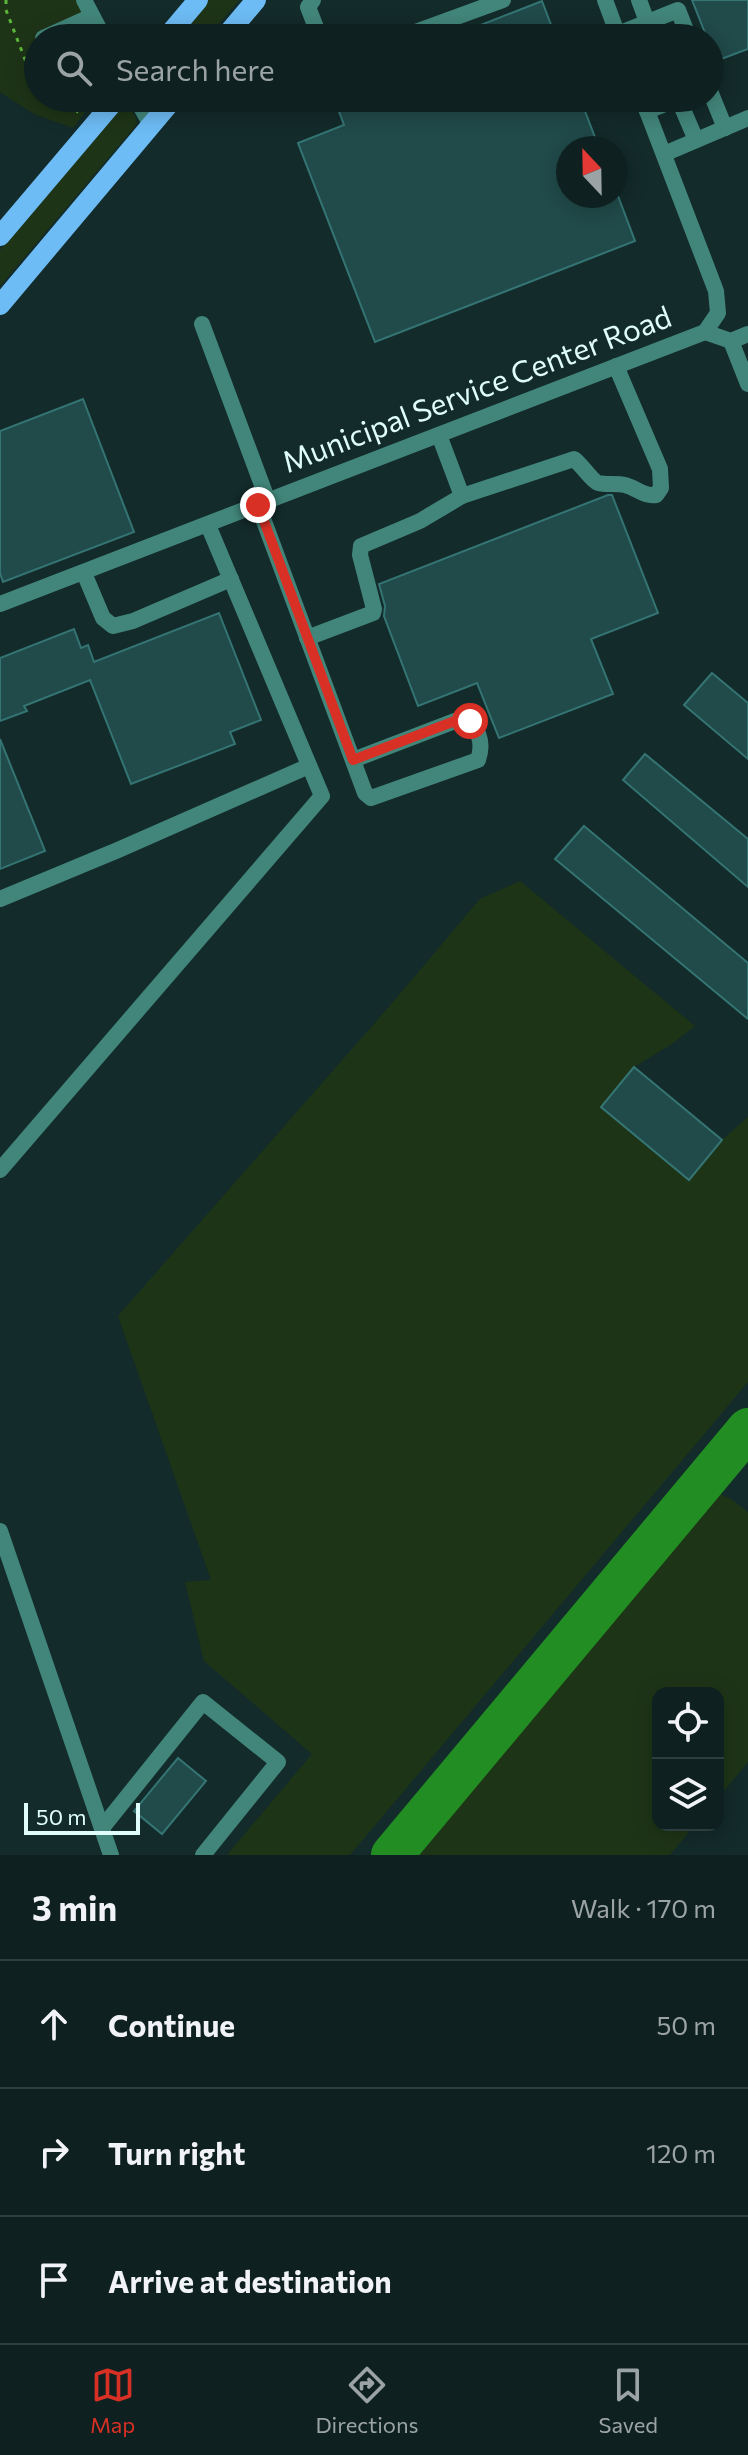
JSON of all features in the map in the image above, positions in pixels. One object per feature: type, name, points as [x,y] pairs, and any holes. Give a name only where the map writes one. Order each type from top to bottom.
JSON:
[{"type":"main road","points":[[236,24],[256,0]]},
{"type":"main road","points":[[177,24],[196,1]]},
{"type":"main road","points":[[0,236],[105,112]]},
{"type":"main road","points":[[0,305],[162,112]]},
{"type":"street","points":[[313,0],[308,7],[315,24]]},
{"type":"street","points":[[437,24],[503,0]]},
{"type":"street","points":[[605,0],[614,24]]},
{"type":"street","points":[[639,0],[648,24]]},
{"type":"street","points":[[62,24],[88,8]]},
{"type":"street","points":[[659,24],[678,10],[684,24]]},
{"type":"street","points":[[144,112],[151,125]]},
{"type":"street","points":[[648,112],[716,291],[717,318],[705,332],[731,341],[748,334]]},
{"type":"street","points":[[684,112],[696,140]]},
{"type":"street","points":[[719,112],[725,128]]},
{"type":"street","points":[[664,154],[748,118]]},
{"type":"street","points":[[202,324],[307,638],[365,793],[371,798],[478,760],[482,750],[476,729],[470,721],[460,719],[353,760]]},
{"type":"street","name":"Municipal Service Center Road","points":[[0,604],[705,332]]},
{"type":"street","points":[[731,341],[748,384]]},
{"type":"street","points":[[307,638],[373,613],[360,555],[361,546],[420,521],[462,496],[574,459],[598,483],[621,484],[644,495],[656,495],[661,488],[660,469],[616,366]]},
{"type":"street","points":[[439,435],[462,496]]},
{"type":"street","points":[[0,1170],[322,796],[208,525]]},
{"type":"street","points":[[84,573],[103,618],[113,626],[133,621],[231,579]]},
{"type":"street","points":[[0,899],[309,766]]},
{"type":"street","points":[[0,1531],[111,1855]]},
{"type":"street","points":[[102,1828],[203,1702],[278,1762],[203,1855]]},
{"type":"path","points":[[6,0],[6,10],[24,32]]},
{"type":"path","points":[[78,112],[95,124]]},
{"type":"green space","points":[[0,0],[76,0],[87,24],[24,24],[24,108],[0,92]]},
{"type":"green space","points":[[208,0],[239,0],[219,24],[188,24]]},
{"type":"green space","points":[[31,112],[85,112],[73,128]]},
{"type":"green space","points":[[113,112],[132,112],[137,124],[0,286],[0,250]]},
{"type":"green space","points":[[520,881],[695,1026],[634,1067],[601,1108],[688,1180],[722,1140],[748,1117],[748,1382],[350,1855],[227,1855],[312,1754],[204,1661],[185,1582],[211,1580],[118,1316],[480,899]]},
{"type":"green space","points":[[717,1493],[748,1512],[748,1762],[724,1791],[724,1687],[652,1687],[652,1831],[690,1831],[670,1855],[395,1855],[689,1505],[699,1497]]},
{"type":"building","points":[[692,0],[748,0],[748,49],[724,58],[724,24],[701,24]]},
{"type":"building","points":[[542,1],[551,24],[483,24]]},
{"type":"building","points":[[339,112],[585,112],[594,136],[556,136],[556,208],[623,208],[635,241],[375,342],[298,143],[344,125]]},
{"type":"building","points":[[83,399],[134,532],[3,582],[0,573],[0,431]]},
{"type":"building","points":[[612,495],[658,613],[591,639],[613,694],[499,738],[477,683],[418,706],[384,616],[385,606],[379,584]]},
{"type":"building","points":[[219,613],[261,720],[230,732],[235,744],[131,784],[90,680],[24,706],[27,711],[0,721],[0,658],[74,629],[81,648],[88,645],[94,662]]},
{"type":"building","points":[[712,673],[748,703],[748,759],[684,705]]},
{"type":"building","points":[[0,739],[45,851],[0,869]]},
{"type":"building","points":[[645,754],[748,839],[748,887],[623,780]]},
{"type":"building","points":[[584,826],[748,963],[748,1019],[555,859]]},
{"type":"building","points":[[634,1067],[722,1140],[689,1180],[601,1107]]},
{"type":"building","points":[[178,1758],[206,1781],[162,1834],[134,1811]]},
{"type":"taxiway","points":[[392,1855],[748,1429]]},
{"type":"route","points":[[258,505],[353,760],[460,719],[470,721]]}]
